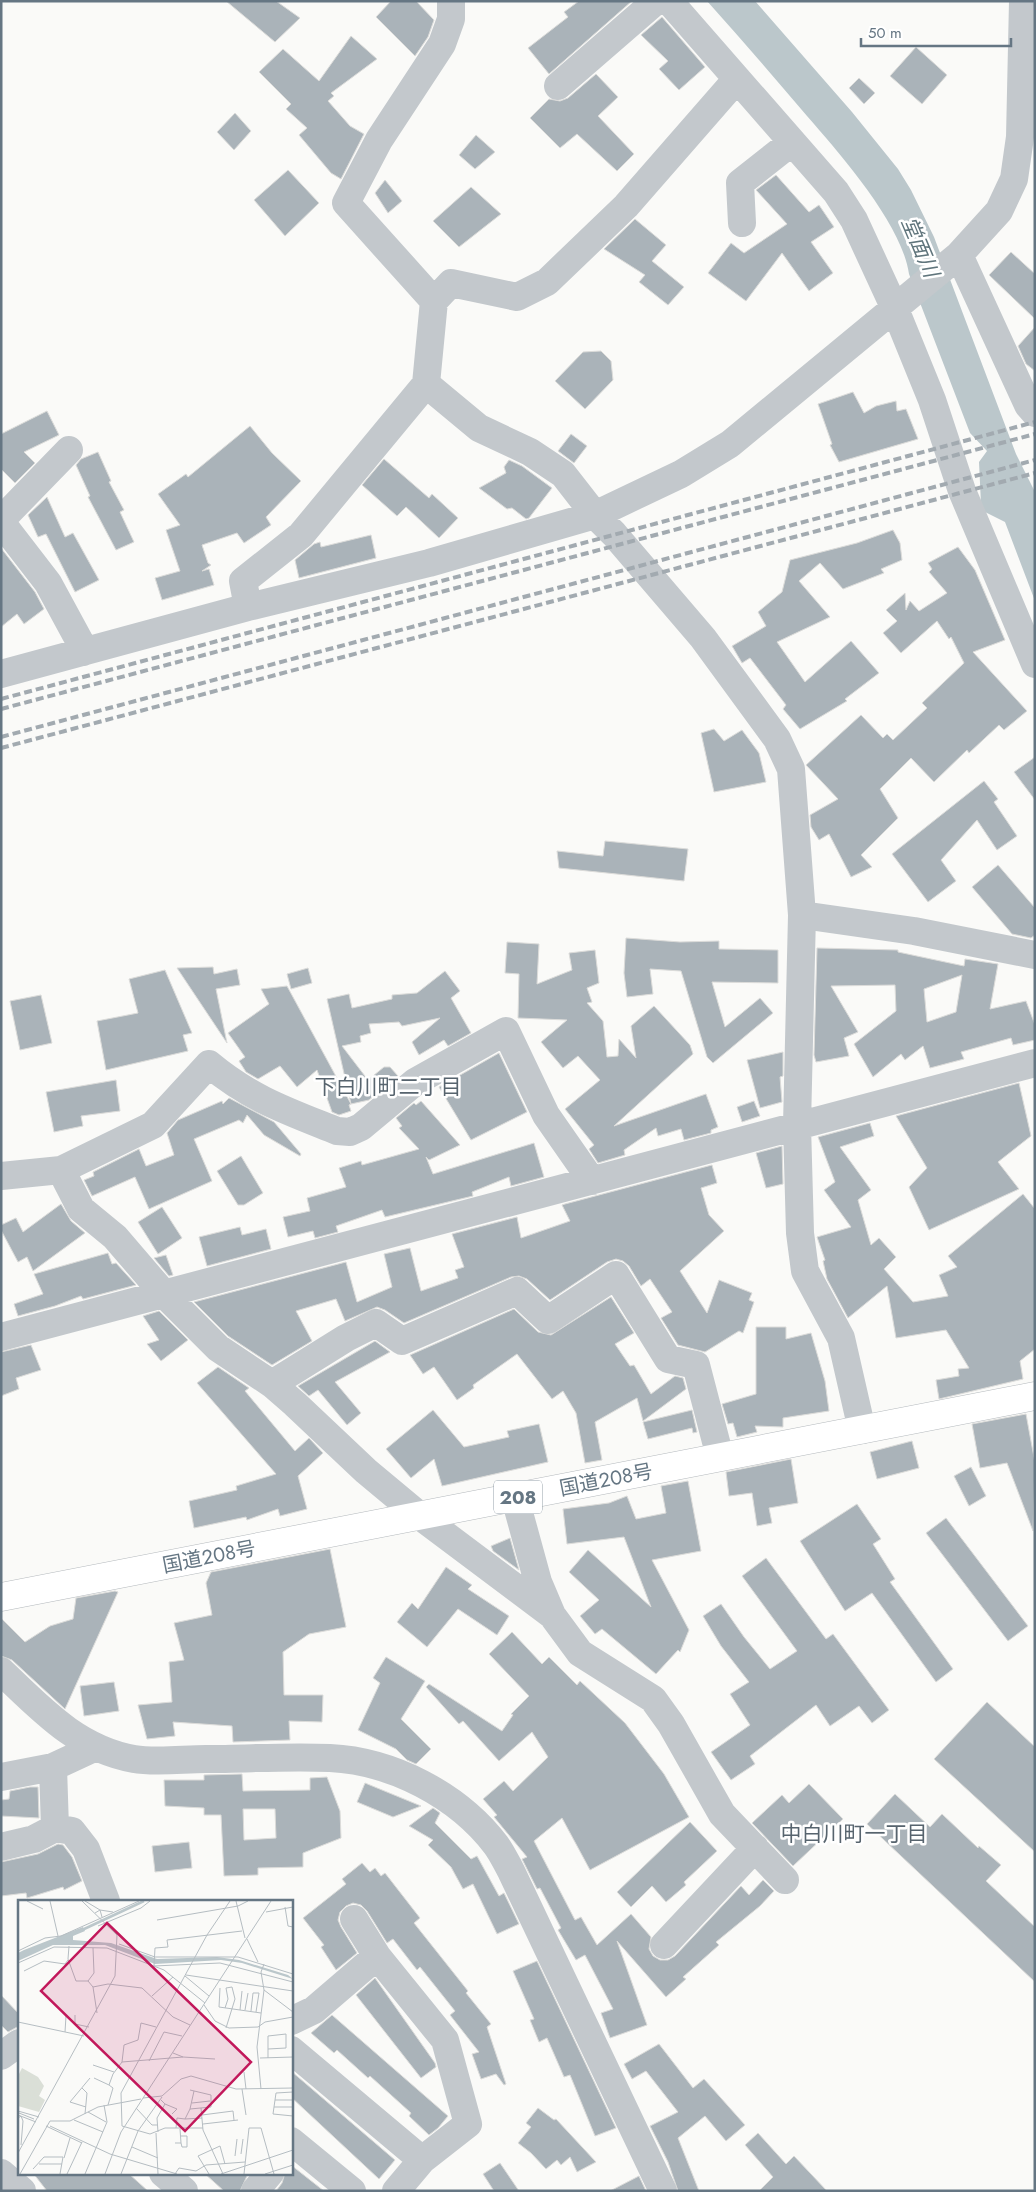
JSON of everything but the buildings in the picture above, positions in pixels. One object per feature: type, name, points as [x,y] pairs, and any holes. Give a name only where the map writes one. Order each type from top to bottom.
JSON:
[{"type":"highway","name":"国道208号","points":[[1,1597],[1035,1396]]},
{"type":"street","points":[[434,301],[346,203],[380,140],[442,44],[451,19],[451,1]]},
{"type":"street","points":[[558,86],[656,1]]},
{"type":"street","points":[[669,1],[736,80],[836,192],[854,220],[895,309],[932,400],[962,491],[1035,664]]},
{"type":"street","points":[[1,674],[248,607],[429,563],[595,515],[682,474],[730,444],[959,255],[999,211],[1014,179],[1020,137],[1023,1]]},
{"type":"street","points":[[248,607],[243,580],[302,535],[426,384],[434,301],[451,283],[517,297],[547,282],[626,206],[736,80]]},
{"type":"street","points":[[742,223],[740,183],[792,142]]},
{"type":"street","points":[[959,255],[1028,405],[1035,413]]},
{"type":"street","points":[[426,384],[479,428],[530,452],[563,474],[595,515],[704,638],[777,739],[791,769],[802,915],[797,1125],[800,1233],[805,1271],[841,1338],[862,1430]]},
{"type":"street","points":[[69,450],[1,521],[48,583],[80,642],[83,652]]},
{"type":"street","points":[[802,915],[914,931],[1035,954]]},
{"type":"street","points":[[1,1176],[61,1170],[153,1125],[209,1064],[230,1082],[263,1102],[337,1131],[350,1132],[361,1127],[415,1082],[506,1032],[546,1115],[592,1181]]},
{"type":"street","points":[[1,1337],[1035,1063]]},
{"type":"street","points":[[61,1170],[81,1209],[115,1237],[164,1294],[218,1348],[272,1384],[366,1471],[420,1516],[552,1615]]},
{"type":"street","points":[[272,1384],[346,1338],[376,1323],[402,1342],[517,1291],[548,1320],[616,1274],[668,1359],[696,1365],[720,1458]]},
{"type":"street","points":[[514,1498],[538,1582],[552,1615],[580,1653],[653,1699],[670,1724],[722,1814],[785,1880]]},
{"type":"street","points":[[1,1671],[51,1719],[72,1735],[96,1747],[134,1759],[331,1758],[367,1764],[402,1774],[440,1795],[472,1818],[496,1845],[512,1871],[663,2191]]},
{"type":"street","points":[[1,1777],[53,1767],[96,1747]]},
{"type":"street","points":[[53,1767],[55,1828]]},
{"type":"street","points":[[1,1847],[34,1839],[55,1828],[72,1831],[86,1849],[106,1900]]},
{"type":"street","points":[[664,1945],[755,1848]]},
{"type":"street","points":[[354,1919],[378,1956],[445,2040],[468,2124],[422,2160],[396,2191]]},
{"type":"street","points":[[292,2021],[314,2010],[378,1956]]},
{"type":"street","points":[[1,2056],[18,2044]]},
{"type":"street","points":[[292,2051],[422,2160]]},
{"type":"street","points":[[292,2144],[352,2191]]},
{"type":"street","points":[[1,2173],[22,2191]]},
{"type":"street","points":[[164,2174],[184,2191]]},
{"type":"street","points":[[255,2191],[269,2174]]},
{"type":"water","name":"堂面川","points":[[707,1],[755,1],[852,112],[898,169],[911,190],[934,237],[1016,454],[1035,492],[1035,601],[1005,522],[985,512],[981,504],[979,462],[987,451],[970,433],[895,234],[868,190],[836,150]]},
{"type":"railway","points":[[1,699],[1035,422]]},
{"type":"railway","points":[[1,709],[1035,434]]},
{"type":"railway","points":[[1,737],[1035,460]]},
{"type":"railway","points":[[1,748],[1035,473]]},
{"type":"district","name":"下白川町二丁目","points":[[388,1087]]},
{"type":"district","name":"中白川町一丁目","points":[[854,1834]]}]
